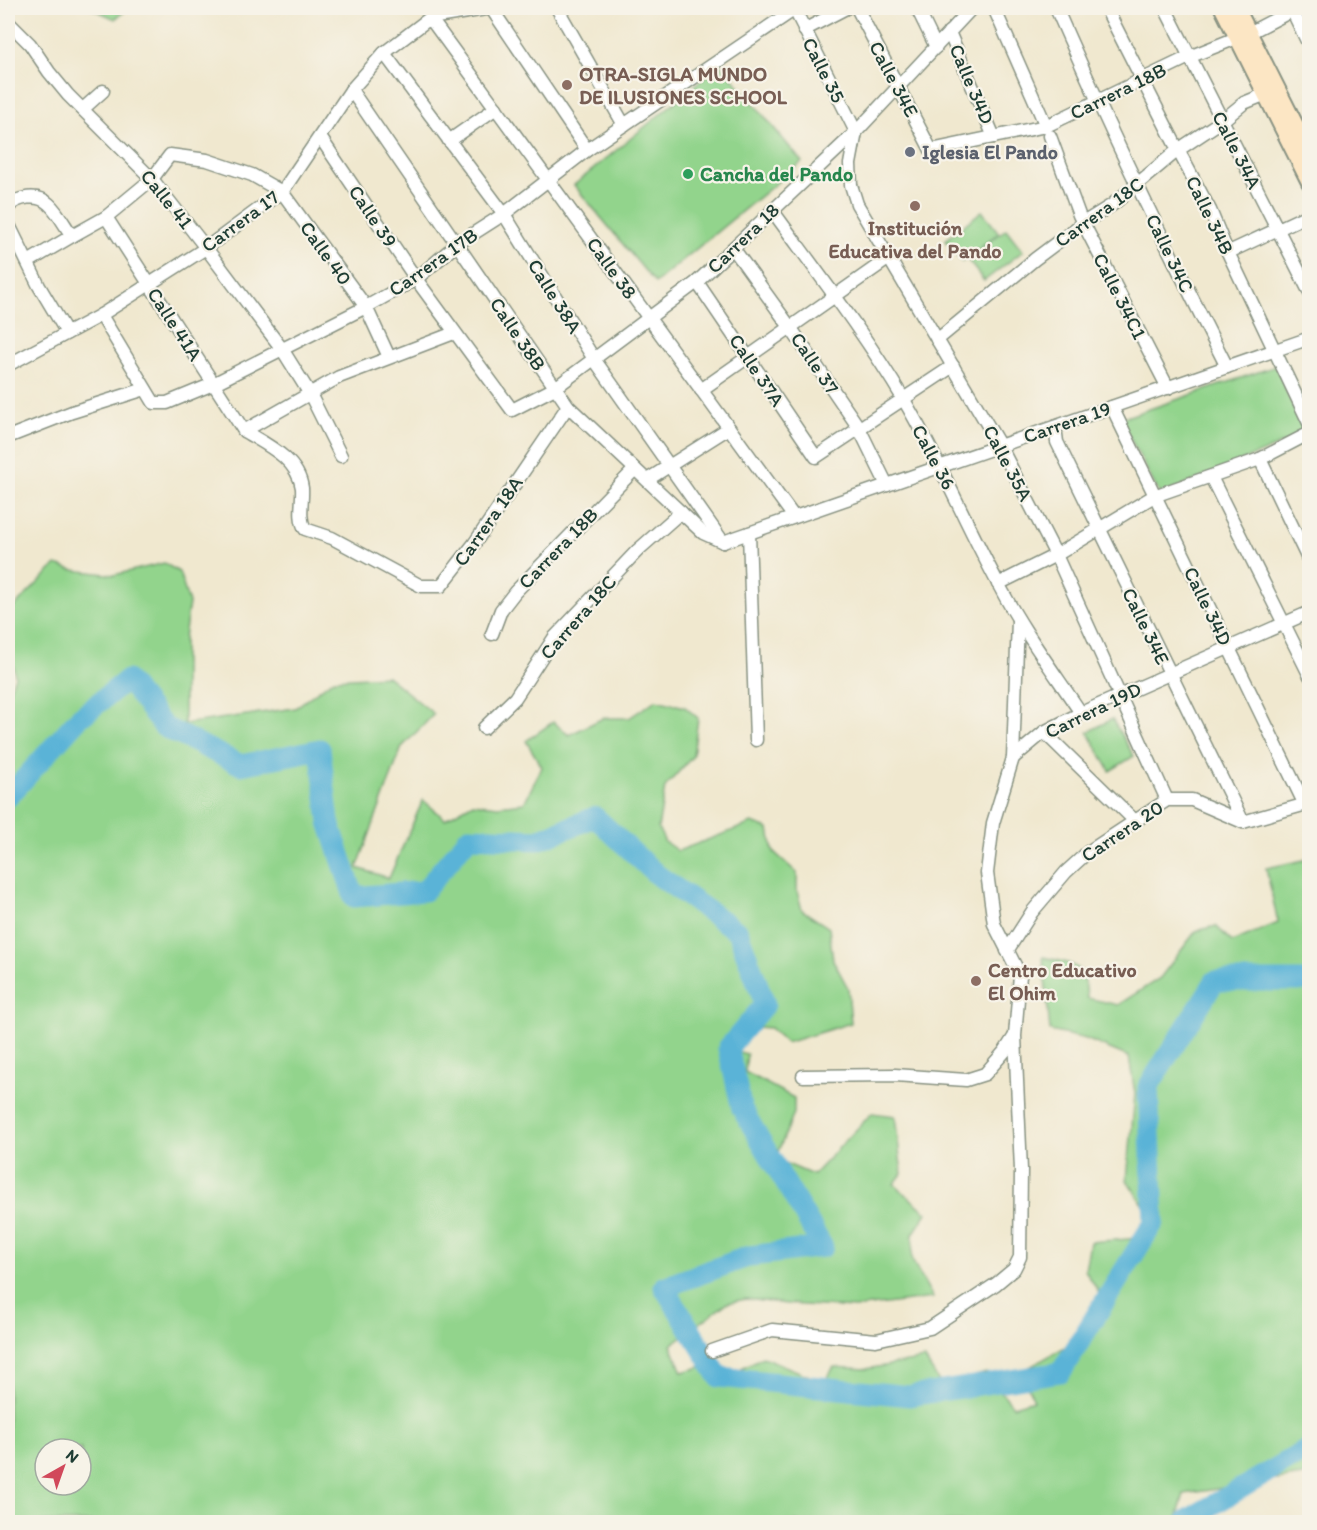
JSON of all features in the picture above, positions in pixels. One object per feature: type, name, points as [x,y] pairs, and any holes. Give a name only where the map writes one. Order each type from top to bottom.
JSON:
[{"type":"main road","points":[[1223,8],[1243,35],[1310,155]]},
{"type":"main road","points":[[1236,8],[1243,35],[1266,94],[1310,182]]},
{"type":"street","points":[[492,8],[587,150]]},
{"type":"street","name":"Carrera 17","points":[[9,361],[101,315],[206,248],[282,192],[351,90],[384,52],[430,18],[492,8]]},
{"type":"street","points":[[557,8],[624,125]]},
{"type":"street","name":"Carrera 17B","points":[[145,389],[154,403],[167,403],[213,384],[366,307],[416,279],[457,244],[504,214],[587,150],[794,8]]},
{"type":"street","name":"Calle 35","points":[[794,8],[856,132]]},
{"type":"street","points":[[804,30],[846,8]]},
{"type":"street","name":"Calle 34E","points":[[857,8],[931,150]]},
{"type":"street","name":"Calle 34D","points":[[917,8],[936,47]]},
{"type":"street","name":"Carrera 18","points":[[512,410],[555,388],[698,282],[856,132],[972,8]]},
{"type":"street","name":"Calle 34C1","points":[[994,8],[1048,131],[1083,223],[1168,388]]},
{"type":"street","name":"Calle 34C","points":[[1056,8],[1178,270],[1227,367]]},
{"type":"street","name":"Calle 34B","points":[[1106,8],[1210,210],[1310,425]]},
{"type":"street","name":"Calle 34A","points":[[1165,8],[1310,293]]},
{"type":"street","points":[[1293,8],[1310,47]]},
{"type":"street","name":"Carrera 18B","points":[[931,150],[994,137],[1048,131],[1098,102],[1188,57],[1243,35],[1293,8]]},
{"type":"street","name":"Calle 38","points":[[430,18],[794,518]]},
{"type":"street","name":"Calle 41","points":[[8,22],[30,44],[49,72],[152,179],[206,248],[282,349],[310,394],[341,456]]},
{"type":"street","name":"Calle 34D","points":[[949,32],[994,137]]},
{"type":"street","name":"Calle 38A","points":[[384,52],[504,214],[594,359],[723,542]]},
{"type":"street","name":"Calle 38B","points":[[351,90],[568,406],[703,533],[723,542]]},
{"type":"street","points":[[83,109],[103,91]]},
{"type":"street","name":"Carrera 18C","points":[[938,340],[1035,260],[1083,223],[1112,205],[1178,150],[1244,103],[1266,94]]},
{"type":"street","points":[[449,141],[496,108]]},
{"type":"street","name":"Calle 35A","points":[[856,132],[850,164],[851,184],[857,204],[1000,446],[1056,555],[1167,800]]},
{"type":"street","name":"Calle 39","points":[[320,137],[416,279],[512,410]]},
{"type":"street","name":"Calle 40","points":[[152,179],[170,155],[207,160],[252,174],[282,192],[366,307],[389,357]]},
{"type":"street","points":[[28,262],[106,217],[152,179]]},
{"type":"street","points":[[8,207],[24,198],[43,200],[49,204],[72,236]]},
{"type":"street","name":"Calle 36","points":[[772,210],[834,296],[903,399],[940,466],[1018,620],[1081,713]]},
{"type":"street","points":[[1228,252],[1310,214]]},
{"type":"street","name":"Calle 41A","points":[[106,217],[244,431]]},
{"type":"street","points":[[8,223],[67,333]]},
{"type":"street","name":"Calle 37","points":[[733,248],[859,428],[887,485]]},
{"type":"street","points":[[701,390],[889,258]]},
{"type":"street","name":"Calle 37A","points":[[698,282],[816,458],[859,428]]},
{"type":"street","points":[[8,437],[72,412],[145,389],[101,315]]},
{"type":"street","points":[[244,431],[339,377],[454,333]]},
{"type":"street","name":"Carrera 19","points":[[723,542],[1310,338]]},
{"type":"street","points":[[859,428],[953,366]]},
{"type":"street","name":"Carrera 18A","points":[[244,431],[280,453],[296,470],[302,488],[300,521],[305,529],[332,538],[421,586],[441,586],[474,544],[568,406]]},
{"type":"street","name":"Calle 34D","points":[[1112,407],[1307,804]]},
{"type":"street","name":"Calle 34E","points":[[1055,427],[1057,442],[1243,822]]},
{"type":"street","points":[[646,480],[729,428]]},
{"type":"street","points":[[998,584],[1056,555],[1154,496],[1260,459],[1310,433]]},
{"type":"street","points":[[1260,459],[1310,563]]},
{"type":"street","name":"Carrera 18B","points":[[492,634],[501,610],[515,592],[635,469]]},
{"type":"street","points":[[1211,477],[1282,624],[1310,676]]},
{"type":"street","name":"Carrera 18C","points":[[484,729],[515,698],[554,638],[638,550],[681,512]]},
{"type":"street","points":[[749,533],[756,740]]},
{"type":"street","name":"Carrera 19D","points":[[1013,758],[1044,732],[1081,713],[1310,612]]},
{"type":"street","points":[[712,1351],[772,1330],[876,1340],[930,1328],[996,1284],[1014,1269],[1020,1257],[1021,1170],[1015,1036],[1020,975],[994,924],[987,873],[993,823],[1013,758],[1018,620]]},
{"type":"street","points":[[1044,732],[1134,820]]},
{"type":"street","name":"Carrera 20","points":[[1007,951],[1032,912],[1066,872],[1088,852],[1167,800],[1192,800],[1243,822]]},
{"type":"street","points":[[1243,822],[1307,804]]},
{"type":"street","points":[[802,1076],[895,1075],[966,1080],[985,1074],[1015,1036]]},
{"type":"green space","points":[[91,8],[129,8],[115,19]]},
{"type":"green space","name":"Cancha del Pando","points":[[721,64],[802,162],[655,283],[574,185]]},
{"type":"green space","points":[[982,211],[999,233],[962,262],[945,240]]},
{"type":"green space","points":[[1006,229],[1023,251],[984,281],[967,259]]},
{"type":"green space","points":[[1276,366],[1305,434],[1160,495],[1120,419]]},
{"type":"green space","points":[[164,563],[179,572],[189,603],[184,638],[184,724],[295,708],[334,679],[387,676],[434,714],[402,747],[357,868],[389,878],[423,800],[445,819],[473,803],[498,806],[524,803],[542,767],[526,741],[553,722],[569,735],[603,718],[629,718],[656,700],[685,707],[698,718],[693,756],[665,787],[658,828],[665,842],[678,851],[752,823],[769,829],[773,851],[797,873],[797,891],[802,910],[829,928],[833,960],[848,988],[851,1023],[786,1043],[770,1028],[740,1026],[736,1029],[735,1051],[747,1054],[745,1072],[794,1098],[794,1113],[775,1159],[813,1175],[872,1113],[895,1116],[902,1174],[894,1184],[927,1213],[913,1234],[912,1260],[933,1298],[855,1308],[746,1299],[727,1303],[671,1345],[682,1372],[709,1365],[716,1381],[763,1357],[824,1382],[834,1367],[866,1369],[925,1359],[941,1385],[986,1373],[1013,1406],[1034,1400],[1021,1372],[1065,1347],[1104,1301],[1085,1270],[1090,1242],[1153,1237],[1152,1218],[1127,1180],[1135,1094],[1129,1057],[1086,1039],[1050,1031],[1043,957],[1063,961],[1076,967],[1084,978],[1087,998],[1118,1005],[1160,978],[1196,931],[1216,926],[1232,942],[1278,923],[1266,868],[1309,859],[1309,1475],[1184,1494],[1176,1522],[8,1522],[8,695],[15,676],[8,634],[8,613],[56,565],[73,570],[114,575]]},
{"type":"green space","points":[[1112,719],[1134,756],[1110,771],[1088,732]]},
{"type":"waterway","points":[[8,797],[78,719],[127,680],[164,727],[241,765],[320,749],[329,822],[354,897],[424,891],[469,837],[538,840],[595,817],[656,874],[738,932],[765,1004],[728,1048],[742,1109],[823,1247],[750,1256],[664,1287],[719,1377],[910,1396],[1061,1372],[1154,1222],[1148,1087],[1215,981],[1310,981]]},
{"type":"waterway","points":[[1187,1522],[1310,1448]]},
{"type":"place","name":"OTRA-SIGLA MUNDO DE ILUSIONES SCHOOL","points":[[567,85]]},
{"type":"place","name":"Iglesia El Pando","points":[[910,152]]},
{"type":"place","name":"Cancha del Pando","points":[[688,174]]},
{"type":"place","name":"Institución Educativa del Pando","points":[[915,206]]},
{"type":"place","name":"Centro Educativo El Ohim","points":[[976,981]]}]
